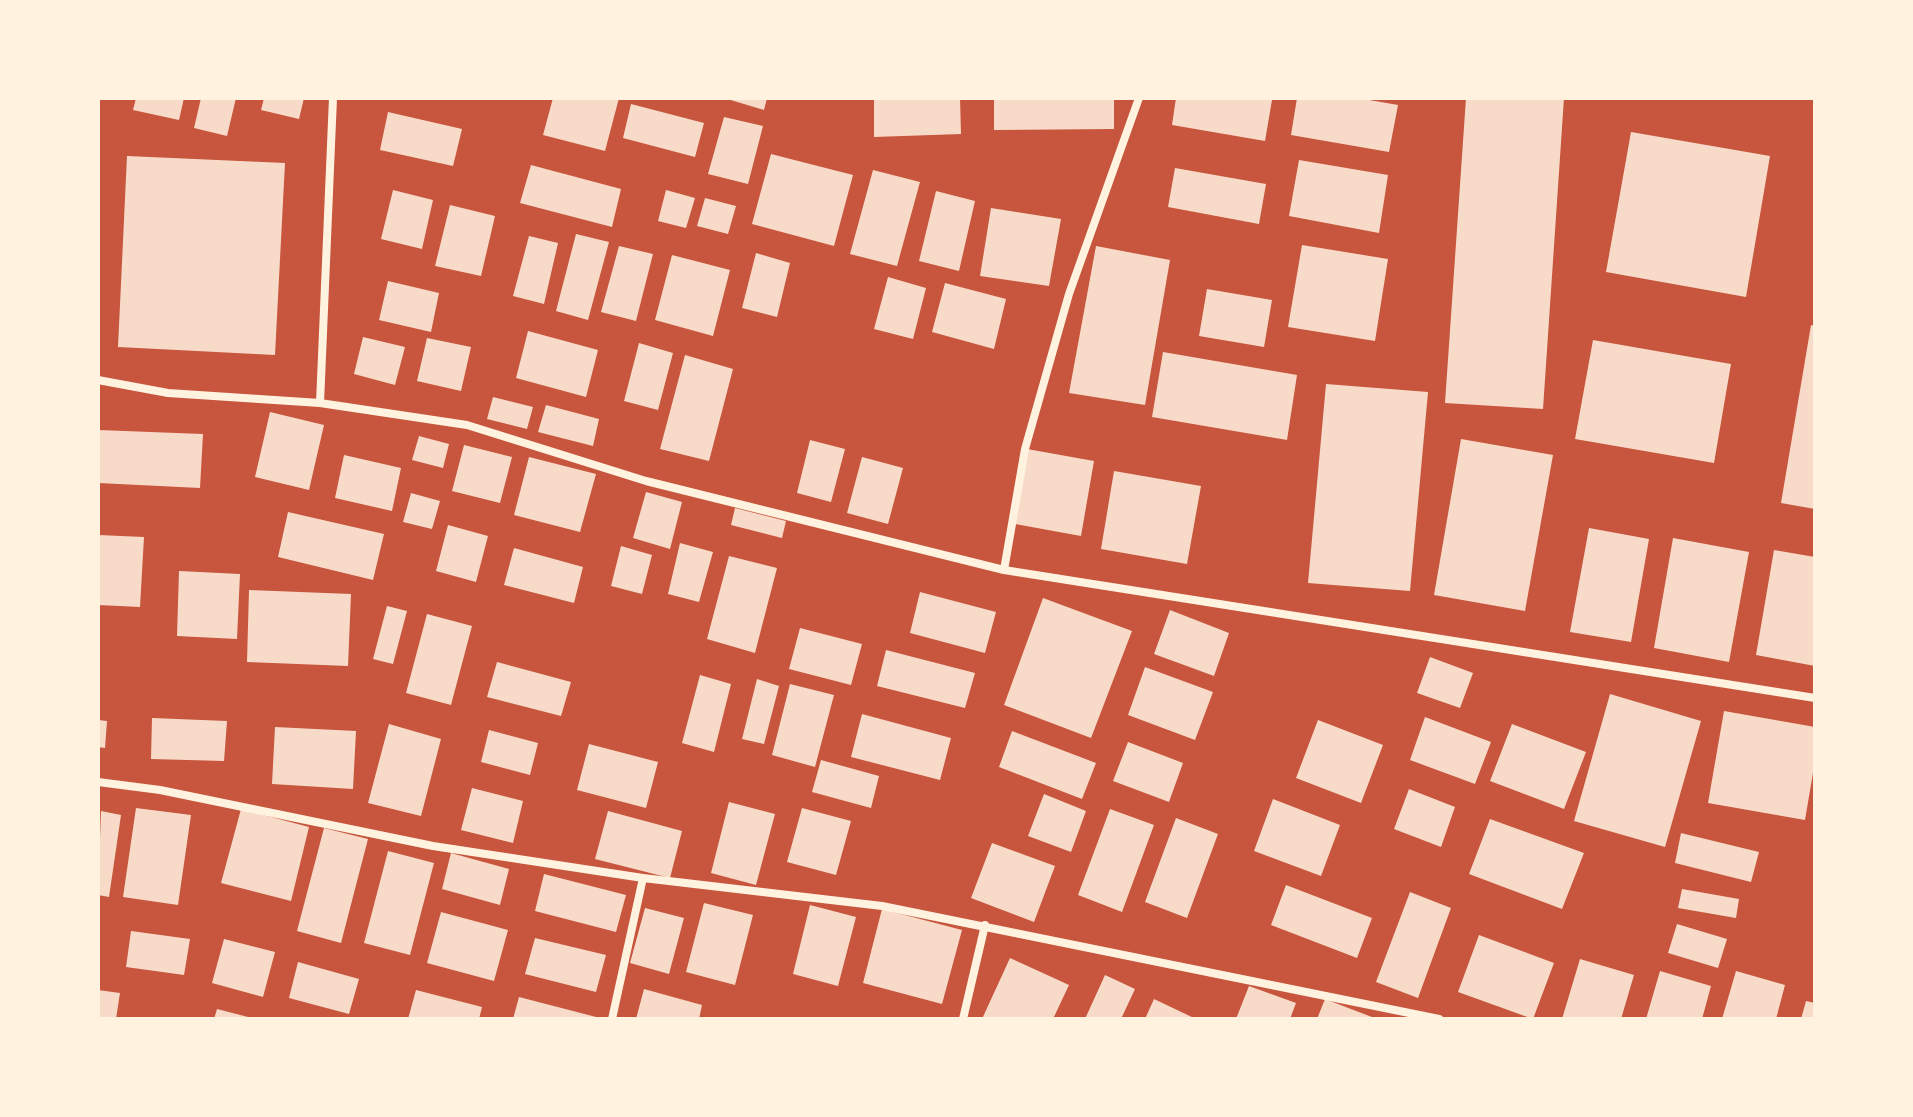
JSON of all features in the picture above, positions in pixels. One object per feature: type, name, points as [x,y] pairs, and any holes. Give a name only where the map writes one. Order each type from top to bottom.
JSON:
[{"type":"street","points":[[320,403],[333,98]]},
{"type":"street","points":[[1004,570],[1025,449],[1069,294],[1139,98]]},
{"type":"street","points":[[98,380],[168,393],[320,403],[467,425],[646,481],[1004,570],[1815,698]]},
{"type":"street","points":[[98,782],[160,790],[433,846],[643,878],[882,906],[1439,1019]]},
{"type":"street","points":[[612,1019],[643,878]]},
{"type":"street","points":[[963,1019],[985,925]]},
{"type":"building","points":[[136,98],[184,98],[179,120],[133,110]]},
{"type":"building","points":[[201,98],[236,98],[227,136],[194,128]]},
{"type":"building","points":[[264,98],[304,98],[299,119],[261,110]]},
{"type":"building","points":[[553,98],[619,98],[605,151],[543,135]]},
{"type":"building","points":[[724,98],[767,98],[764,110]]},
{"type":"building","points":[[874,98],[960,98],[961,134],[874,137]]},
{"type":"building","points":[[994,98],[1114,98],[1114,129],[994,130]]},
{"type":"building","points":[[1176,98],[1272,100],[1265,141],[1172,125]]},
{"type":"building","points":[[1297,98],[1358,98],[1398,105],[1389,152],[1291,135]]},
{"type":"building","points":[[1466,98],[1564,98],[1543,409],[1445,403]]},
{"type":"building","points":[[631,104],[704,123],[695,157],[623,138]]},
{"type":"building","points":[[388,112],[462,129],[453,166],[380,150]]},
{"type":"building","points":[[724,117],[763,126],[748,184],[708,174]]},
{"type":"building","points":[[1631,132],[1770,156],[1746,297],[1606,272]]},
{"type":"building","points":[[771,154],[853,175],[834,246],[752,224]]},
{"type":"building","points":[[127,156],[285,163],[275,355],[118,347]]},
{"type":"building","points":[[1299,160],[1388,175],[1379,233],[1289,216]]},
{"type":"building","points":[[531,165],[621,189],[612,227],[520,203]]},
{"type":"building","points":[[1175,168],[1266,184],[1259,224],[1168,207]]},
{"type":"building","points":[[873,170],[920,182],[897,266],[850,254]]},
{"type":"building","points":[[393,190],[433,200],[422,249],[381,239]]},
{"type":"building","points":[[666,190],[695,198],[686,228],[658,221]]},
{"type":"building","points":[[936,191],[975,201],[959,271],[919,261]]},
{"type":"building","points":[[705,198],[736,206],[728,234],[697,226]]},
{"type":"building","points":[[450,205],[495,216],[481,276],[435,266]]},
{"type":"building","points":[[991,208],[1061,219],[1049,286],[980,276]]},
{"type":"building","points":[[576,234],[609,242],[588,320],[556,311]]},
{"type":"building","points":[[529,236],[558,243],[544,304],[513,296]]},
{"type":"building","points":[[1302,245],[1388,259],[1375,341],[1288,327]]},
{"type":"building","points":[[619,246],[653,254],[636,321],[601,312]]},
{"type":"building","points":[[1096,246],[1170,260],[1145,405],[1069,393]]},
{"type":"building","points":[[756,253],[790,263],[777,317],[742,308]]},
{"type":"building","points":[[672,255],[730,270],[713,336],[655,320]]},
{"type":"building","points":[[888,277],[926,288],[913,339],[874,329]]},
{"type":"building","points":[[388,281],[439,293],[431,332],[379,320]]},
{"type":"building","points":[[945,283],[1006,299],[994,349],[932,332]]},
{"type":"building","points":[[1207,289],[1272,300],[1264,347],[1199,336]]},
{"type":"building","points":[[1811,325],[1815,326],[1815,509],[1781,503]]},
{"type":"building","points":[[528,331],[598,350],[586,397],[516,378]]},
{"type":"building","points":[[363,337],[405,347],[395,385],[354,374]]},
{"type":"building","points":[[427,338],[471,347],[461,391],[417,381]]},
{"type":"building","points":[[1593,340],[1731,364],[1714,463],[1575,439]]},
{"type":"building","points":[[639,343],[673,353],[658,410],[624,401]]},
{"type":"building","points":[[1163,352],[1297,375],[1287,440],[1152,417]]},
{"type":"building","points":[[685,355],[733,369],[709,461],[660,449]]},
{"type":"building","points":[[1326,384],[1428,392],[1410,591],[1308,583]]},
{"type":"building","points":[[493,397],[533,407],[527,429],[487,419]]},
{"type":"building","points":[[546,405],[599,419],[593,446],[538,432]]},
{"type":"building","points":[[270,412],[324,425],[309,490],[255,477]]},
{"type":"building","points":[[98,430],[203,434],[200,488],[98,483]]},
{"type":"building","points":[[419,436],[449,444],[443,468],[412,460]]},
{"type":"building","points":[[1461,439],[1553,455],[1525,611],[1434,595]]},
{"type":"building","points":[[810,440],[845,449],[831,502],[797,493]]},
{"type":"building","points":[[464,445],[512,457],[500,503],[452,491]]},
{"type":"building","points":[[1027,449],[1094,461],[1081,536],[1015,524]]},
{"type":"building","points":[[344,455],[401,468],[392,511],[335,498]]},
{"type":"building","points":[[529,457],[596,474],[580,532],[514,515]]},
{"type":"building","points":[[862,457],[903,468],[888,524],[847,513]]},
{"type":"building","points":[[1114,471],[1201,486],[1187,564],[1101,549]]},
{"type":"building","points":[[646,492],[682,502],[670,549],[633,538]]},
{"type":"building","points":[[411,493],[440,501],[432,529],[403,522]]},
{"type":"building","points":[[735,508],[786,521],[782,538],[731,525]]},
{"type":"building","points":[[288,512],[384,534],[373,580],[278,557]]},
{"type":"building","points":[[448,525],[488,536],[476,582],[436,571]]},
{"type":"building","points":[[1589,528],[1649,539],[1631,642],[1570,632]]},
{"type":"building","points":[[98,535],[144,537],[140,607],[98,605]]},
{"type":"building","points":[[1673,538],[1749,552],[1729,662],[1654,648]]},
{"type":"building","points":[[680,543],[713,552],[699,602],[668,594]]},
{"type":"building","points":[[621,546],[652,555],[642,594],[611,586]]},
{"type":"building","points":[[514,548],[583,567],[574,603],[504,585]]},
{"type":"building","points":[[1774,550],[1815,557],[1815,666],[1756,655]]},
{"type":"building","points":[[729,556],[777,568],[755,653],[707,639]]},
{"type":"building","points":[[179,571],[240,574],[237,639],[177,636]]},
{"type":"building","points":[[249,590],[351,594],[348,666],[247,662]]},
{"type":"building","points":[[920,592],[996,612],[985,653],[910,633]]},
{"type":"building","points":[[1043,598],[1132,631],[1091,738],[1004,705]]},
{"type":"building","points":[[387,606],[407,611],[393,664],[373,659]]},
{"type":"building","points":[[1170,610],[1229,633],[1214,676],[1154,654]]},
{"type":"building","points":[[427,614],[472,626],[451,705],[406,693]]},
{"type":"building","points":[[800,628],[862,644],[851,685],[789,669]]},
{"type":"building","points":[[886,650],[975,673],[965,708],[877,686]]},
{"type":"building","points":[[1430,657],[1473,673],[1460,708],[1417,693]]},
{"type":"building","points":[[497,662],[571,682],[561,716],[487,697]]},
{"type":"building","points":[[1145,667],[1213,692],[1195,740],[1128,715]]},
{"type":"building","points":[[700,675],[731,684],[714,752],[682,743]]},
{"type":"building","points":[[757,679],[779,686],[764,744],[742,739]]},
{"type":"building","points":[[790,684],[834,695],[815,767],[772,755]]},
{"type":"building","points":[[1610,694],[1701,721],[1665,847],[1574,821]]},
{"type":"building","points":[[1724,711],[1815,727],[1815,761],[1805,820],[1708,803]]},
{"type":"building","points":[[862,714],[951,738],[940,780],[851,757]]},
{"type":"building","points":[[1425,717],[1491,742],[1475,784],[1410,760]]},
{"type":"building","points":[[152,718],[227,721],[224,761],[151,759]]},
{"type":"building","points":[[98,720],[107,721],[105,748],[98,747]]},
{"type":"building","points":[[1318,720],[1383,745],[1361,803],[1296,778]]},
{"type":"building","points":[[389,724],[441,739],[421,816],[368,803]]},
{"type":"building","points":[[1512,724],[1586,752],[1564,809],[1490,781]]},
{"type":"building","points":[[275,727],[356,731],[353,789],[272,784]]},
{"type":"building","points":[[489,730],[538,743],[530,775],[481,762]]},
{"type":"building","points":[[1012,731],[1096,763],[1082,799],[999,767]]},
{"type":"building","points":[[1128,742],[1183,763],[1169,802],[1113,781]]},
{"type":"building","points":[[589,744],[658,762],[646,808],[577,790]]},
{"type":"building","points":[[821,760],[879,776],[871,808],[812,792]]},
{"type":"building","points":[[472,788],[523,801],[513,843],[461,830]]},
{"type":"building","points":[[1409,789],[1455,807],[1441,847],[1394,829]]},
{"type":"building","points":[[1044,794],[1086,811],[1071,852],[1028,836]]},
{"type":"building","points":[[1273,799],[1340,825],[1321,876],[1254,851]]},
{"type":"building","points":[[729,802],[775,814],[756,885],[711,873]]},
{"type":"building","points":[[136,808],[191,815],[178,905],[123,897]]},
{"type":"building","points":[[802,808],[851,821],[836,875],[787,862]]},
{"type":"building","points":[[241,809],[309,827],[291,901],[221,883]]},
{"type":"building","points":[[1110,809],[1154,825],[1122,912],[1078,895]]},
{"type":"building","points":[[101,811],[121,815],[109,897],[98,895]]},
{"type":"building","points":[[608,811],[682,831],[670,878],[595,859]]},
{"type":"building","points":[[1176,818],[1218,834],[1187,918],[1145,902]]},
{"type":"building","points":[[1490,819],[1584,853],[1562,909],[1469,874]]},
{"type":"building","points":[[324,828],[368,839],[341,943],[297,931]]},
{"type":"building","points":[[1681,833],[1759,852],[1751,882],[1675,863]]},
{"type":"building","points":[[992,843],[1055,866],[1034,922],[971,898]]},
{"type":"building","points":[[388,851],[434,863],[410,955],[364,943]]},
{"type":"building","points":[[451,853],[509,869],[500,905],[442,889]]},
{"type":"building","points":[[544,874],[626,895],[616,932],[535,911]]},
{"type":"building","points":[[1286,885],[1372,918],[1357,958],[1271,925]]},
{"type":"building","points":[[1682,889],[1739,899],[1736,918],[1678,908]]},
{"type":"building","points":[[1410,892],[1451,908],[1418,998],[1376,982]]},
{"type":"building","points":[[704,903],[753,915],[735,985],[686,972]]},
{"type":"building","points":[[810,905],[856,917],[838,986],[793,974]]},
{"type":"building","points":[[645,908],[684,918],[669,974],[630,963]]},
{"type":"building","points":[[882,909],[962,930],[942,1004],[863,983]]},
{"type":"building","points":[[441,912],[508,930],[494,981],[427,963]]},
{"type":"building","points":[[1677,924],[1727,939],[1718,968],[1668,953]]},
{"type":"building","points":[[131,931],[190,939],[184,975],[126,967]]},
{"type":"building","points":[[1479,935],[1554,963],[1533,1019],[1458,992]]},
{"type":"building","points":[[535,938],[606,955],[596,992],[525,974]]},
{"type":"building","points":[[224,939],[275,952],[263,997],[212,983]]},
{"type":"building","points":[[1010,958],[1069,985],[1053,1019],[982,1019]]},
{"type":"building","points":[[1580,959],[1634,975],[1621,1019],[1562,1019]]},
{"type":"building","points":[[298,962],[359,979],[349,1014],[289,998]]},
{"type":"building","points":[[1660,971],[1711,986],[1702,1019],[1646,1019]]},
{"type":"building","points":[[1736,971],[1785,985],[1776,1019],[1722,1019]]},
{"type":"building","points":[[1105,975],[1135,989],[1121,1019],[1085,1019]]},
{"type":"building","points":[[1249,986],[1296,1003],[1290,1019],[1236,1019]]},
{"type":"building","points":[[644,989],[702,1005],[699,1019],[636,1019]]},
{"type":"building","points":[[98,990],[120,993],[116,1019],[98,1019]]},
{"type":"building","points":[[416,990],[482,1007],[479,1019],[408,1019]]},
{"type":"building","points":[[519,997],[600,1018],[600,1019],[513,1019]]},
{"type":"building","points":[[1154,999],[1196,1019],[1145,1019]]},
{"type":"building","points":[[1325,999],[1377,1019],[1317,1019]]},
{"type":"building","points":[[1806,1001],[1815,1003],[1815,1019],[1801,1019]]},
{"type":"building","points":[[217,1009],[252,1018],[252,1019],[214,1019]]}]
